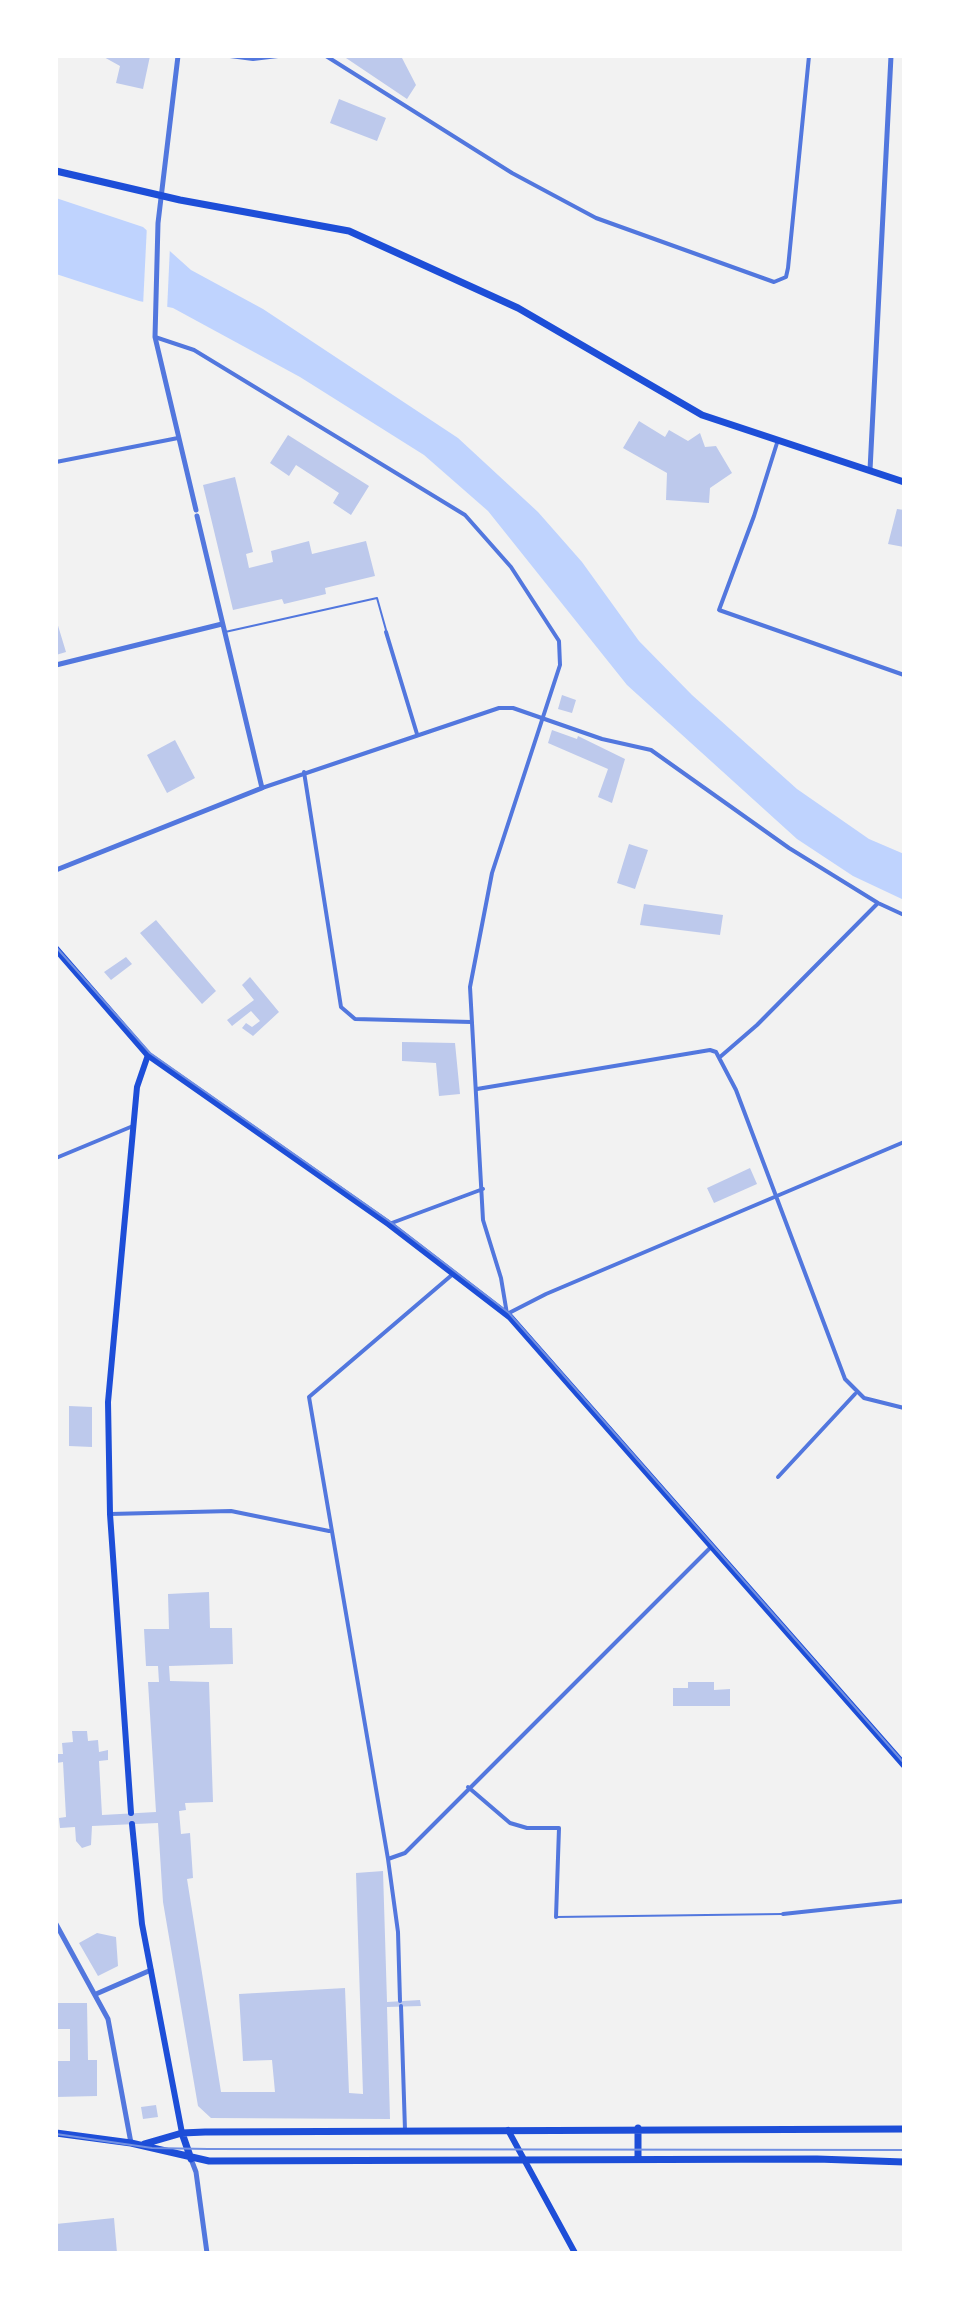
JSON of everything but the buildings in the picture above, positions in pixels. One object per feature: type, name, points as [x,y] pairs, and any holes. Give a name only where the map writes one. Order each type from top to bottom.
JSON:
[{"type":"main road","points":[[56,171],[160,195],[349,231],[518,308],[702,415],[777,443],[904,482]]},
{"type":"main road","points":[[56,949],[148,1055],[389,1224],[507,1314],[904,1765]]},
{"type":"main road","points":[[131,1813],[110,1514],[108,1402],[137,1087],[148,1055]]},
{"type":"main road","points":[[132,1824],[151,1970],[182,2133],[191,2159]]},
{"type":"main road","points":[[141,2145],[182,2133],[405,2133],[638,2128],[904,2129]]},
{"type":"main road","points":[[638,2128],[638,2158]]},
{"type":"main road","points":[[508,2130],[575,2253]]},
{"type":"main road","points":[[56,2133],[131,2143],[191,2159],[638,2158],[904,2162]]},
{"type":"street","points":[[178,56],[160,195],[155,337],[262,788]]},
{"type":"street","points":[[230,56],[253,59],[278,56]]},
{"type":"street","points":[[326,56],[512,173],[596,218],[764,281],[781,281],[788,268],[809,56]]},
{"type":"street","points":[[869,471],[891,56]]},
{"type":"street","points":[[155,337],[194,350],[448,503],[480,529],[532,596],[559,641],[560,665],[492,873],[476,946],[471,1022],[486,1239],[501,1278],[507,1314],[904,1142]]},
{"type":"street","points":[[56,462],[178,438]]},
{"type":"street","points":[[777,443],[719,610],[904,675]]},
{"type":"street","points":[[56,665],[222,624]]},
{"type":"street","points":[[386,632],[417,734]]},
{"type":"street","points":[[56,870],[304,772],[499,708],[529,712],[602,739],[651,750],[789,848],[878,903],[904,915]]},
{"type":"street","points":[[304,772],[338,1000],[344,1012],[355,1019],[471,1022]]},
{"type":"street","points":[[720,1057],[878,903]]},
{"type":"street","points":[[477,1089],[710,1050],[720,1057],[845,1379],[856,1394],[904,1408]]},
{"type":"street","points":[[56,1158],[133,1126]]},
{"type":"street","points":[[389,1224],[483,1189]]},
{"type":"street","points":[[405,2133],[398,1932],[309,1397],[455,1273]]},
{"type":"street","points":[[778,1477],[856,1394]]},
{"type":"street","points":[[110,1514],[231,1511],[329,1531]]},
{"type":"street","points":[[388,1859],[405,1853],[710,1548]]},
{"type":"street","points":[[468,1787],[518,1827],[559,1828],[556,1917]]},
{"type":"street","points":[[783,1914],[904,1901]]},
{"type":"street","points":[[56,1924],[108,2019],[131,2143]]},
{"type":"street","points":[[96,1994],[151,1970]]},
{"type":"street","points":[[191,2159],[207,2253]]},
{"type":"lane","points":[[224,632],[377,598],[386,632]]},
{"type":"lane","points":[[556,1917],[783,1914]]},
{"type":"water","points":[[56,198],[143,227],[191,270],[263,309],[458,438],[538,512],[582,562],[639,641],[692,695],[797,789],[869,839],[904,854],[904,900],[853,876],[797,839],[627,685],[488,511],[424,455],[300,377],[173,308],[139,301],[56,274]]},
{"type":"pier","points":[[147,225],[170,246],[167,311],[143,306]]},
{"type":"tram line","points":[[56,947],[150,1053],[392,1223],[509,1313],[904,1763]]},
{"type":"tram line","points":[[56,2134],[152,2148],[904,2150]]}]
